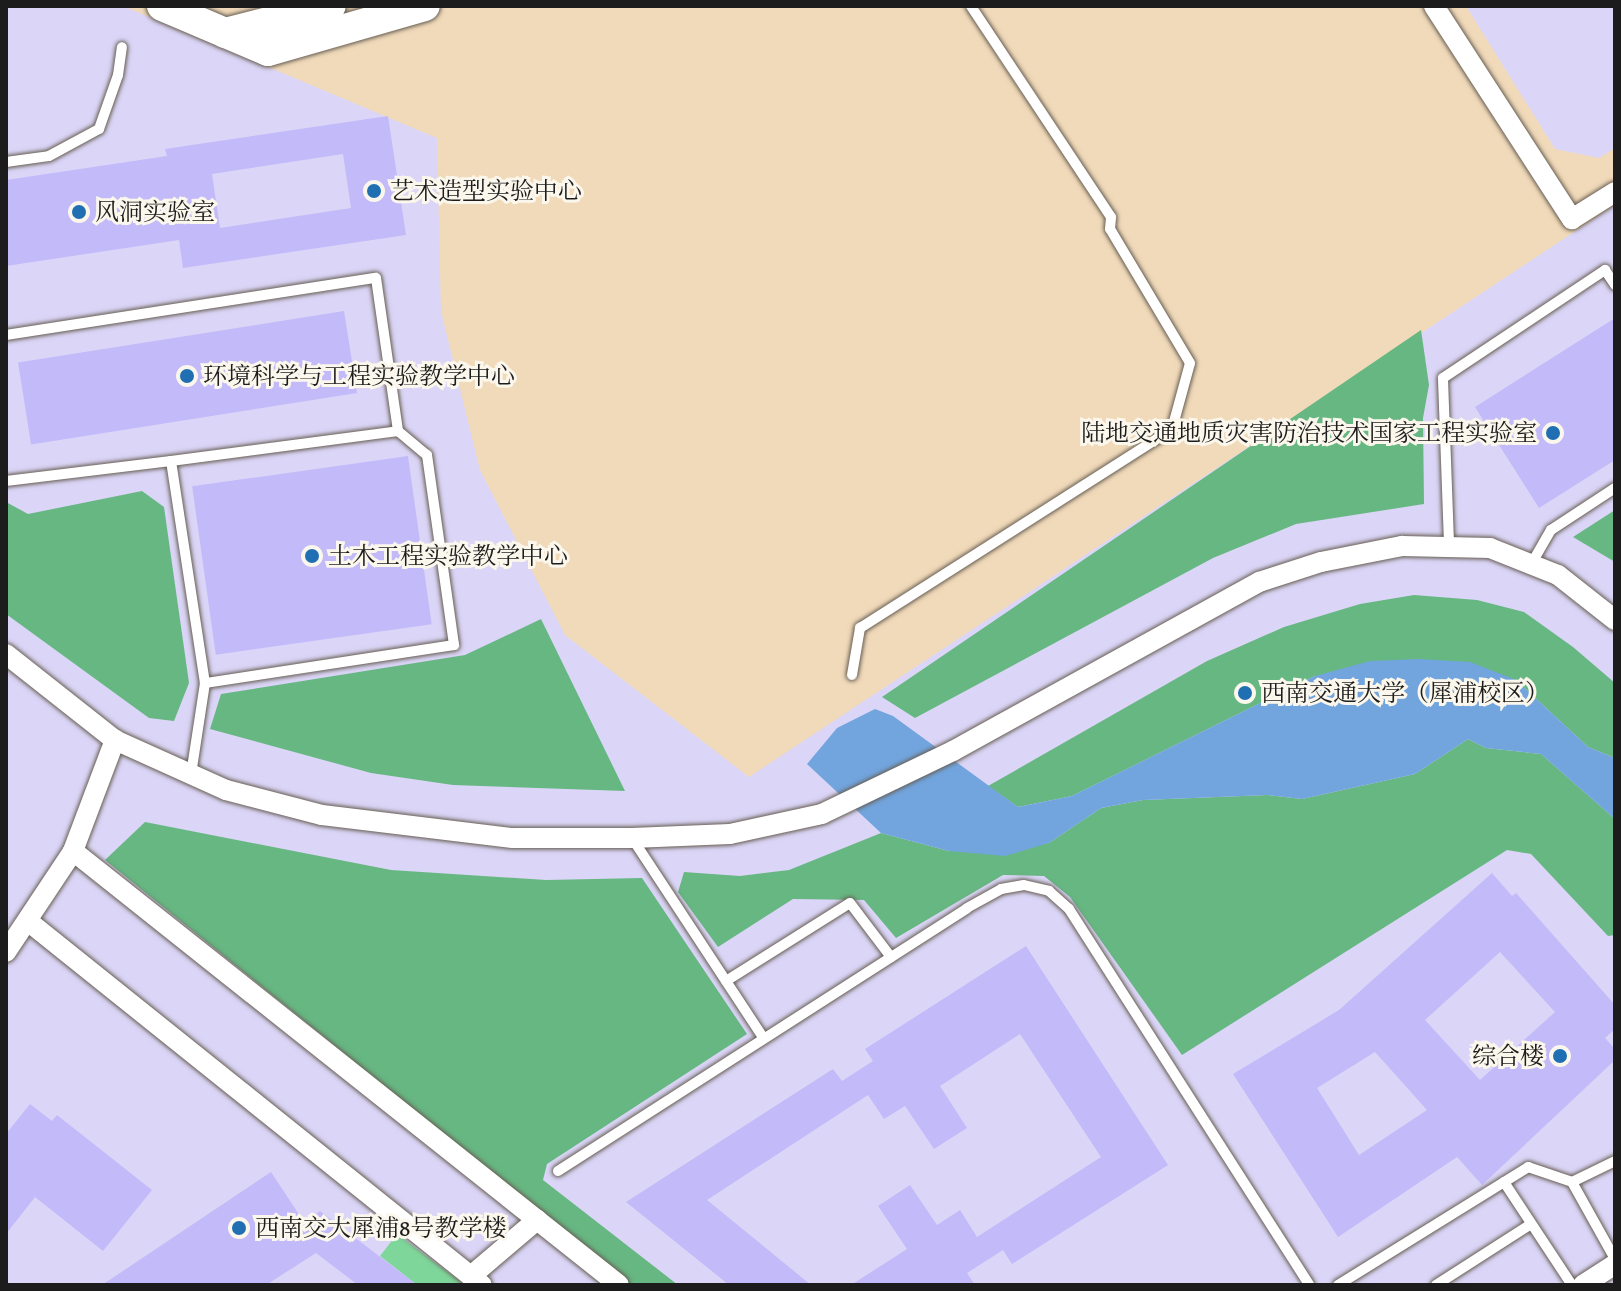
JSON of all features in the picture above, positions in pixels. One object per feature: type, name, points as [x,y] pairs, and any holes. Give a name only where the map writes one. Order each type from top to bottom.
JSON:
[{"type":"street","points":[[162,6],[268,51],[425,6]]},
{"type":"street","points":[[225,33],[331,6]]},
{"type":"street","points":[[1434,6],[1572,219],[1615,192]]},
{"type":"street","points":[[6,654],[115,740],[191,776],[322,815],[513,838],[632,838],[730,834],[822,814],[953,751],[1259,582],[1321,562],[1449,543],[1490,548],[1533,561],[1615,620]]},
{"type":"street","points":[[6,952],[29,922],[73,851],[115,740]]},
{"type":"street","points":[[73,851],[619,1285]]},
{"type":"street","points":[[29,922],[476,1281],[537,1220]]},
{"type":"street","points":[[1583,1285],[1615,1262]]},
{"type":"lane","points":[[852,675],[860,628],[1172,429],[1190,363],[1110,229],[1111,217],[971,6]]},
{"type":"lane","points":[[6,162],[49,156],[99,129],[118,75],[122,47]]},
{"type":"lane","points":[[1449,543],[1443,378],[1605,270],[1615,285]]},
{"type":"lane","points":[[6,335],[376,278],[398,431],[427,455],[454,645],[205,683]]},
{"type":"lane","points":[[6,481],[398,431]]},
{"type":"lane","points":[[171,461],[205,683],[191,776]]},
{"type":"lane","points":[[1533,561],[1551,530],[1615,488]]},
{"type":"lane","points":[[632,838],[764,1039]]},
{"type":"lane","points":[[558,1171],[1001,889],[1024,885],[1049,891],[1069,909],[1177,1072],[1309,1285]]},
{"type":"lane","points":[[726,981],[850,903],[891,957]]},
{"type":"lane","points":[[1572,1182],[1615,1161]]},
{"type":"lane","points":[[1338,1285],[1528,1167],[1572,1182],[1615,1262]]},
{"type":"lane","points":[[1504,1182],[1572,1285]]},
{"type":"lane","points":[[1436,1285],[1531,1224]]},
{"type":"shaded area","name":"西南交通大学（犀浦校区）","points":[[6,6],[123,6],[437,138],[441,311],[480,470],[565,635],[749,777],[1615,205],[1615,1285],[6,1285]]},
{"type":"shaded area","points":[[1466,6],[1615,6],[1615,148],[1599,158],[1555,149]]},
{"type":"green space","points":[[1421,330],[1429,385],[1423,418],[1424,504],[1296,524],[1213,558],[915,718],[882,697]]},
{"type":"green space","points":[[142,491],[164,507],[189,683],[174,721],[149,718],[6,614],[6,502],[28,514]]},
{"type":"green space","points":[[1615,510],[1615,562],[1573,537]]},
{"type":"green space","points":[[1414,595],[1477,600],[1524,612],[1573,647],[1615,683],[1615,758],[1588,747],[1516,680],[1315,676],[1072,796],[1018,807],[988,786],[1207,661],[1284,627],[1360,604]]},
{"type":"green space","points":[[541,619],[625,791],[453,785],[371,773],[210,729],[221,694],[465,655]]},
{"type":"green space","points":[[1468,739],[1486,748],[1541,754],[1615,819],[1615,935],[1608,936],[1531,854],[1507,850],[1182,1055],[1070,897],[1044,876],[1003,875],[896,938],[864,900],[793,899],[718,947],[678,892],[684,872],[740,876],[789,870],[881,833],[949,851],[1049,843],[1101,808],[1143,800],[1267,795],[1302,799],[1415,774]]},
{"type":"green space","points":[[145,822],[391,870],[546,880],[642,878],[747,1034],[547,1164],[543,1180],[678,1285],[631,1285],[105,860]]},
{"type":"green space","points":[[397,1234],[465,1285],[417,1285],[380,1256]]},
{"type":"water","points":[[1419,659],[1470,662],[1516,680],[1588,747],[1615,758],[1615,819],[1541,754],[1486,748],[1468,739],[1415,774],[1302,799],[1267,795],[1143,800],[1101,808],[1049,843],[1005,856],[949,851],[881,833],[807,764],[837,728],[875,709],[893,716],[1018,807],[1072,796],[1315,676],[1370,661]]},
{"type":"building","points":[[388,116],[406,235],[183,268],[179,240],[6,266],[6,180],[167,156],[165,149]],"holes":[[[343,154],[351,208],[220,228],[212,174]]]},
{"type":"building","name":"环境科学与工程实验教学中心","points":[[344,311],[357,393],[31,445],[18,363]]},
{"type":"building","name":"陆地交通地质灾害防治技术国家工程实验室","points":[[1615,318],[1615,460],[1539,508],[1475,407]]},
{"type":"building","name":"土木工程实验教学中心","points":[[408,456],[432,624],[216,655],[192,486]]},
{"type":"building","name":"综合楼","points":[[1492,873],[1512,896],[1516,893],[1615,1005],[1615,1029],[1605,1038],[1615,1049],[1615,1060],[1482,1185],[1457,1157],[1338,1237],[1233,1074],[1339,1010]],"holes":[[[1500,952],[1555,1012],[1480,1080],[1425,1020]],[[1375,1052],[1427,1110],[1359,1155],[1317,1088]]]},
{"type":"building","points":[[1026,946],[1168,1165],[1012,1264],[1003,1250],[967,1273],[975,1285],[851,1285],[907,1249],[878,1206],[910,1185],[937,1225],[960,1210],[977,1237],[1101,1157],[1020,1034],[940,1086],[967,1128],[934,1149],[905,1106],[884,1119],[868,1095],[707,1200],[811,1285],[729,1285],[626,1202],[833,1069],[842,1081],[873,1061],[865,1049]]},
{"type":"building","points":[[30,1104],[52,1121],[57,1115],[152,1190],[103,1251],[35,1197],[6,1234],[6,1134]]},
{"type":"building","name":"西南交大犀浦8号教学楼","points":[[271,1172],[304,1222],[320,1211],[417,1285],[358,1285],[316,1253],[266,1285],[102,1285]]},
{"type":"place","name":"艺术造型实验中心","points":[[374,191]]},
{"type":"place","name":"风洞实验室","points":[[79,212]]},
{"type":"place","name":"环境科学与工程实验教学中心","points":[[187,376]]},
{"type":"place","name":"陆地交通地质灾害防治技术国家工程实验室","points":[[1553,433]]},
{"type":"place","name":"土木工程实验教学中心","points":[[312,556]]},
{"type":"place","name":"西南交通大学（犀浦校区）","points":[[1245,693]]},
{"type":"place","name":"综合楼","points":[[1560,1056]]},
{"type":"place","name":"西南交大犀浦8号教学楼","points":[[239,1228]]}]
